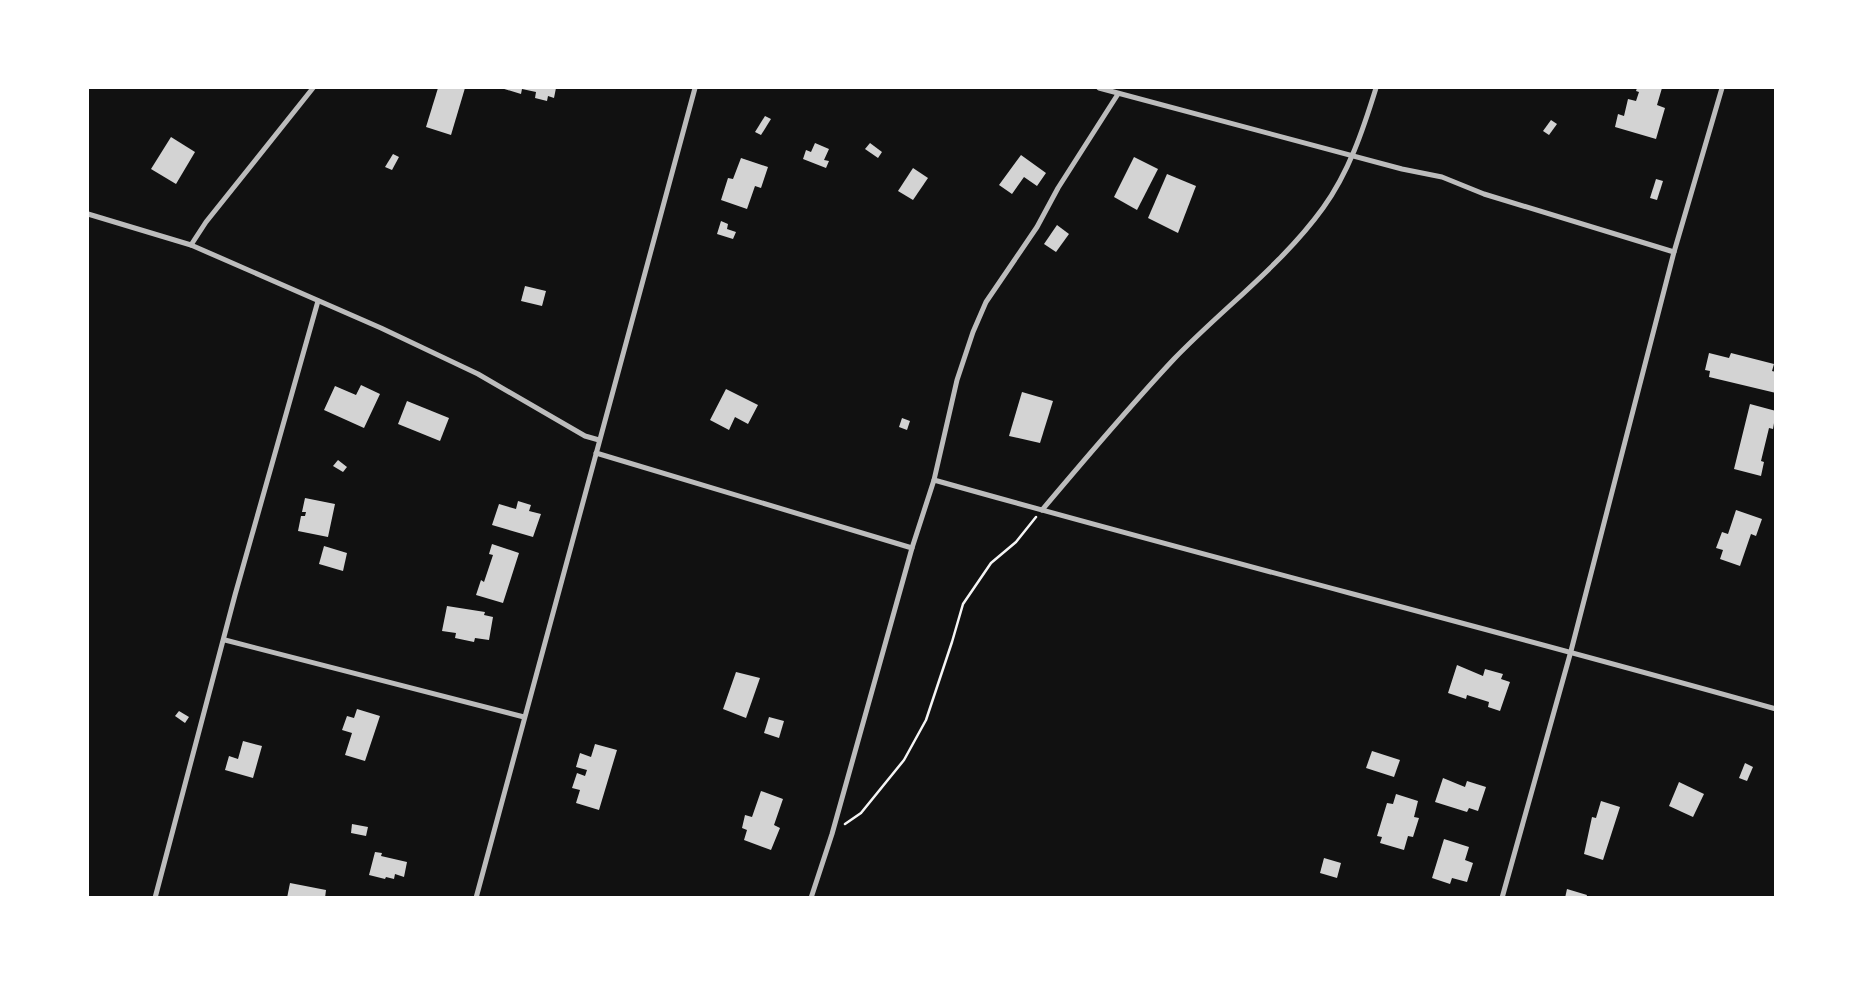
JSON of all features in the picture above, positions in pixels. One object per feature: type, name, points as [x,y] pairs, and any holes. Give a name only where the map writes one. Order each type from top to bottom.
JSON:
[{"type":"street","points":[[191,244],[206,222],[313,88]]},
{"type":"street","points":[[476,898],[561,574],[596,453],[625,337],[695,88]]},
{"type":"street","points":[[1099,88],[1352,156],[1442,177],[1484,194],[1674,252]]},
{"type":"street","points":[[1042,510],[1100,441],[1174,360],[1294,244],[1324,207],[1352,156],[1376,88]]},
{"type":"street","points":[[1502,898],[1571,651],[1674,252],[1722,88]]},
{"type":"street","points":[[811,898],[832,834],[912,548],[934,480],[957,380],[973,332],[986,302],[1037,227],[1058,188],[1118,94]]},
{"type":"street","points":[[88,214],[191,244],[478,374],[586,436],[599,440]]},
{"type":"street","points":[[155,898],[225,640],[235,595],[318,301]]},
{"type":"street","points":[[596,453],[912,548]]},
{"type":"street","points":[[934,480],[1571,651],[1776,709]]},
{"type":"street","points":[[225,640],[524,717]]},
{"type":"street","points":[[806,898],[813,889]]},
{"type":"path","points":[[832,834],[861,813],[904,760],[926,720],[952,642],[962,604],[991,563],[1016,542],[1042,510]]},
{"type":"building","points":[[438,88],[465,88],[451,135],[426,127]]},
{"type":"building","points":[[501,88],[556,88],[554,98],[548,96],[547,101],[535,98],[536,92],[522,89],[521,94]]},
{"type":"building","points":[[1637,88],[1662,88],[1657,105],[1665,108],[1656,139],[1615,127],[1618,114],[1624,116],[1628,99],[1636,101],[1639,92],[1636,91]]},
{"type":"building","points":[[765,116],[771,119],[761,135],[755,132]]},
{"type":"building","points":[[1551,120],[1557,124],[1549,135],[1543,131]]},
{"type":"building","points":[[171,137],[195,152],[176,184],[151,169]]},
{"type":"building","points":[[815,143],[829,149],[824,160],[829,161],[826,168],[803,159],[806,150],[811,152]]},
{"type":"building","points":[[870,143],[882,152],[878,158],[865,149]]},
{"type":"building","points":[[393,154],[399,157],[392,170],[385,167]]},
{"type":"building","points":[[1021,155],[1046,173],[1037,186],[1024,177],[1012,194],[999,185]]},
{"type":"building","points":[[1134,157],[1158,169],[1137,210],[1114,197]]},
{"type":"building","points":[[741,158],[768,167],[761,188],[755,186],[747,209],[721,200],[728,178],[733,179]]},
{"type":"building","points":[[913,168],[928,178],[913,200],[898,191]]},
{"type":"building","points":[[1167,174],[1196,186],[1178,233],[1148,218]]},
{"type":"building","points":[[1656,179],[1663,181],[1657,200],[1650,198]]},
{"type":"building","points":[[721,221],[728,224],[727,229],[736,232],[733,239],[717,234]]},
{"type":"building","points":[[1057,225],[1069,234],[1056,252],[1044,244]]},
{"type":"building","points":[[525,286],[546,291],[542,306],[521,301]]},
{"type":"building","points":[[1709,353],[1729,358],[1731,353],[1774,364],[1772,371],[1776,372],[1776,393],[1709,377],[1710,371],[1705,370]]},
{"type":"building","points":[[361,385],[380,394],[364,428],[324,410],[335,386],[356,395]]},
{"type":"building","points":[[726,389],[758,405],[748,424],[735,417],[729,430],[710,420]]},
{"type":"building","points":[[1022,392],[1053,401],[1040,443],[1009,436]]},
{"type":"building","points":[[407,401],[449,418],[440,441],[398,424]]},
{"type":"building","points":[[1750,404],[1776,411],[1773,429],[1769,428],[1761,461],[1764,462],[1761,476],[1734,469]]},
{"type":"building","points":[[902,418],[910,421],[907,430],[899,427]]},
{"type":"building","points":[[338,460],[347,467],[343,472],[333,466]]},
{"type":"building","points":[[305,498],[335,504],[328,537],[298,531],[301,516],[305,516],[306,512],[302,512]]},
{"type":"building","points":[[518,501],[531,505],[529,511],[541,514],[533,537],[492,525],[499,504],[516,509]]},
{"type":"building","points":[[1736,510],[1762,519],[1756,536],[1751,534],[1740,566],[1720,559],[1723,550],[1716,548],[1722,532],[1728,534]]},
{"type":"building","points":[[492,544],[519,553],[503,603],[476,595],[481,580],[484,582],[493,555],[489,554]]},
{"type":"building","points":[[324,546],[347,553],[343,571],[319,564]]},
{"type":"building","points":[[447,606],[485,612],[484,615],[493,617],[489,640],[475,638],[474,642],[455,638],[456,633],[442,631]]},
{"type":"building","points":[[1457,665],[1483,676],[1485,669],[1503,674],[1501,679],[1510,682],[1500,711],[1488,707],[1489,702],[1467,695],[1466,699],[1448,693]]},
{"type":"building","points":[[736,672],[760,678],[746,718],[723,709]]},
{"type":"building","points":[[357,709],[380,716],[365,761],[345,755],[352,733],[342,730],[347,716],[354,718]]},
{"type":"building","points":[[179,711],[189,717],[185,723],[175,716]]},
{"type":"building","points":[[769,717],[784,721],[779,738],[764,733]]},
{"type":"building","points":[[243,741],[262,746],[253,778],[225,770],[229,756],[238,759]]},
{"type":"building","points":[[595,744],[617,750],[599,810],[576,803],[580,790],[572,788],[577,773],[585,776],[587,770],[576,767],[580,753],[591,757]]},
{"type":"building","points":[[1372,751],[1400,760],[1394,777],[1366,768]]},
{"type":"building","points":[[1745,763],[1753,767],[1747,781],[1739,778]]},
{"type":"building","points":[[1443,778],[1465,787],[1467,781],[1486,787],[1478,811],[1469,808],[1467,812],[1435,802]]},
{"type":"building","points":[[1679,782],[1704,794],[1693,817],[1669,806]]},
{"type":"building","points":[[761,791],[783,799],[774,825],[780,828],[771,850],[744,840],[747,830],[742,828],[745,815],[752,817]]},
{"type":"building","points":[[1396,794],[1418,801],[1414,817],[1419,818],[1413,837],[1408,836],[1404,850],[1380,843],[1382,837],[1377,836],[1387,803],[1393,804]]},
{"type":"building","points":[[1601,801],[1620,807],[1603,860],[1584,854],[1592,817],[1596,818]]},
{"type":"building","points":[[352,824],[368,827],[366,836],[351,833]]},
{"type":"building","points":[[1444,839],[1469,847],[1465,860],[1473,863],[1467,882],[1452,878],[1450,884],[1432,878]]},
{"type":"building","points":[[375,852],[382,853],[381,856],[407,862],[404,877],[395,874],[394,879],[386,877],[385,879],[369,875]]},
{"type":"building","points":[[1324,858],[1341,863],[1337,878],[1320,873]]},
{"type":"building","points":[[290,883],[326,890],[325,898],[287,898]]},
{"type":"building","points":[[1567,889],[1587,895],[1586,898],[1565,898]]}]
